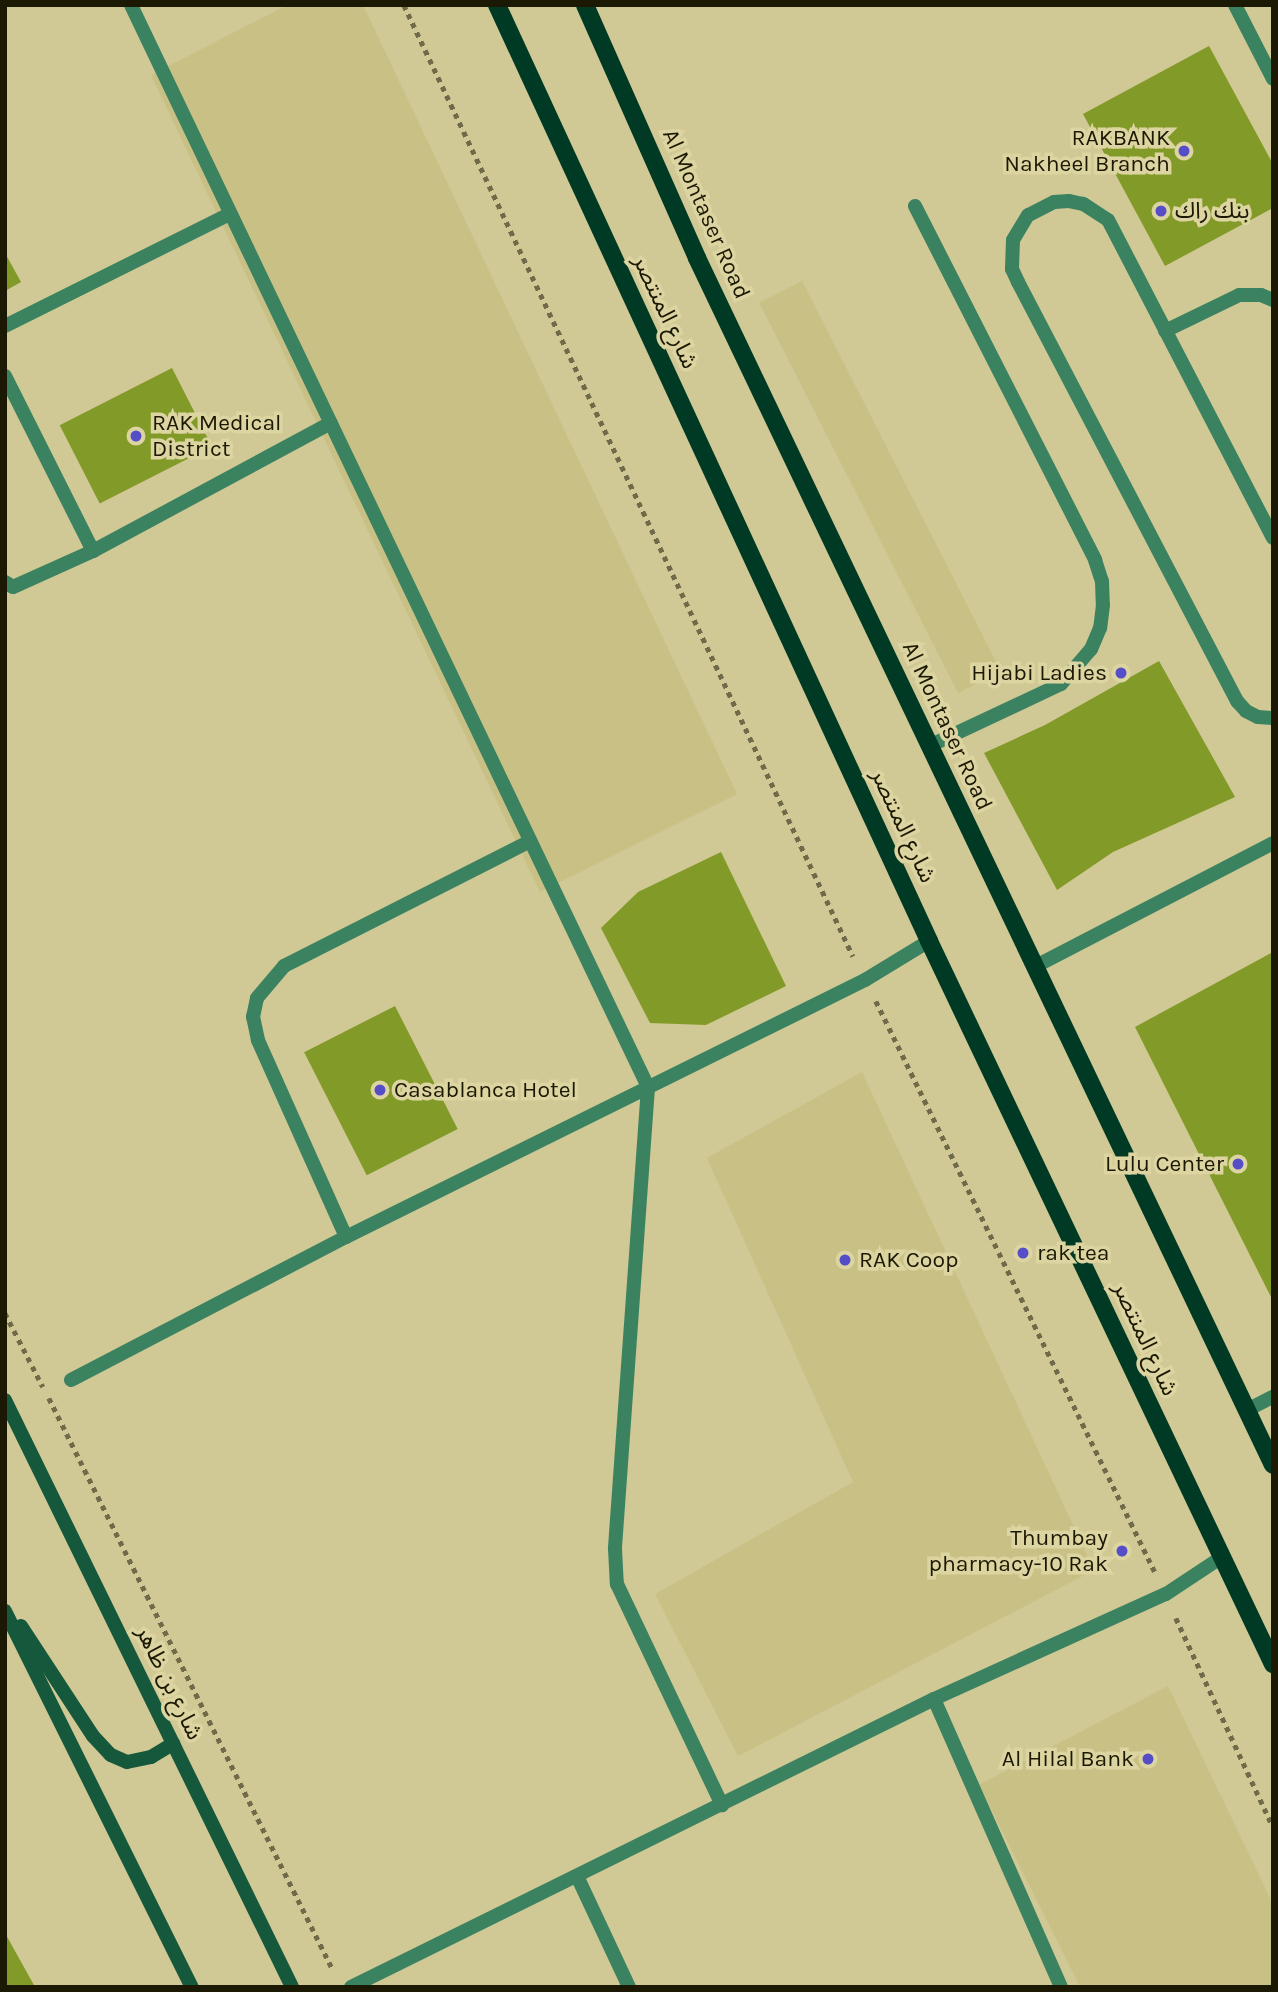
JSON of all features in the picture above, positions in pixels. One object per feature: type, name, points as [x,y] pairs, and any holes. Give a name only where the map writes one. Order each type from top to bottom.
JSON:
[{"type":"main road","name":"شارع المنتصر","points":[[496,5],[929,941],[1273,1664]]},
{"type":"main road","name":"Al Montaser Road","points":[[585,5],[697,258],[1273,1465]]},
{"type":"street","name":"شارع بن ظاهر","points":[[5,1400],[292,1987]]},
{"type":"street","points":[[5,1602],[93,1736],[111,1755],[127,1762],[150,1757],[173,1744]]},
{"type":"street","points":[[5,1612],[192,1987]]},
{"type":"lane","points":[[131,5],[648,1087],[615,1549],[617,1584],[722,1805]]},
{"type":"lane","points":[[1235,5],[1273,79]]},
{"type":"lane","points":[[1273,538],[1108,220],[1083,204],[1054,202],[1028,215],[1019,227],[1011,254],[1018,282],[1237,701],[1246,711],[1258,717],[1273,718]]},
{"type":"lane","points":[[915,206],[1095,560],[1102,581],[1103,605],[1100,628],[1091,649],[1061,684],[929,746]]},
{"type":"lane","points":[[5,326],[230,214]]},
{"type":"lane","points":[[1165,331],[1239,295],[1261,295],[1273,300]]},
{"type":"lane","points":[[5,376],[93,551]]},
{"type":"lane","points":[[5,582],[13,587],[93,551],[331,423]]},
{"type":"lane","points":[[346,1237],[258,1040],[253,1017],[257,998],[284,966],[530,841]]},
{"type":"lane","points":[[1034,967],[1273,843]]},
{"type":"lane","points":[[71,1380],[346,1237],[865,980],[929,941]]},
{"type":"lane","points":[[1247,1410],[1273,1397]]},
{"type":"lane","points":[[351,1987],[934,1699],[1166,1594],[1222,1557]]},
{"type":"lane","points":[[934,1699],[1061,1987]]},
{"type":"lane","points":[[577,1876],[629,1987]]},
{"type":"path","points":[[404,5],[865,980],[1166,1594],[1273,1827]]},
{"type":"path","points":[[5,1313],[335,1974]]},
{"type":"shaded area","points":[[287,5],[363,5],[737,794],[540,892],[151,75]]},
{"type":"shaded area","points":[[802,281],[1001,671],[958,693],[759,303]]},
{"type":"shaded area","points":[[862,1072],[1094,1570],[738,1756],[655,1594],[853,1482],[707,1158]]},
{"type":"shaded area","points":[[1168,1686],[1273,1904],[1273,1987],[1080,1987],[979,1785]]},
{"type":"building","name":"RAKBANK Nakheel Branch","points":[[1209,46],[1273,164],[1273,208],[1165,266],[1083,114]]},
{"type":"building","points":[[5,253],[21,282],[5,291]]},
{"type":"building","name":"RAK Medical District","points":[[172,368],[212,446],[100,504],[60,425]]},
{"type":"building","points":[[1159,661],[1235,797],[1113,852],[1057,890],[984,753],[1045,725]]},
{"type":"building","points":[[721,852],[786,986],[706,1025],[650,1023],[601,928],[638,892]]},
{"type":"building","name":"Lulu Center","points":[[1273,952],[1273,1301],[1135,1027]]},
{"type":"building","name":"Casablanca Hotel","points":[[395,1006],[458,1129],[367,1175],[304,1052]]},
{"type":"building","points":[[5,1933],[35,1987],[5,1987]]},
{"type":"place","name":"RAKBANK Nakheel Branch","points":[[1184,151]]},
{"type":"place","name":"بنك راك","points":[[1161,211]]},
{"type":"place","name":"RAK Medical District","points":[[136,436]]},
{"type":"place","name":"Hijabi Ladies","points":[[1121,673]]},
{"type":"place","name":"Casablanca Hotel","points":[[380,1090]]},
{"type":"place","name":"Lulu Center","points":[[1238,1164]]},
{"type":"place","name":"rak tea","points":[[1023,1253]]},
{"type":"place","name":"RAK Coop","points":[[845,1260]]},
{"type":"place","name":"Thumbay pharmacy-10 Rak","points":[[1122,1551]]},
{"type":"place","name":"Al Hilal Bank","points":[[1148,1759]]}]
